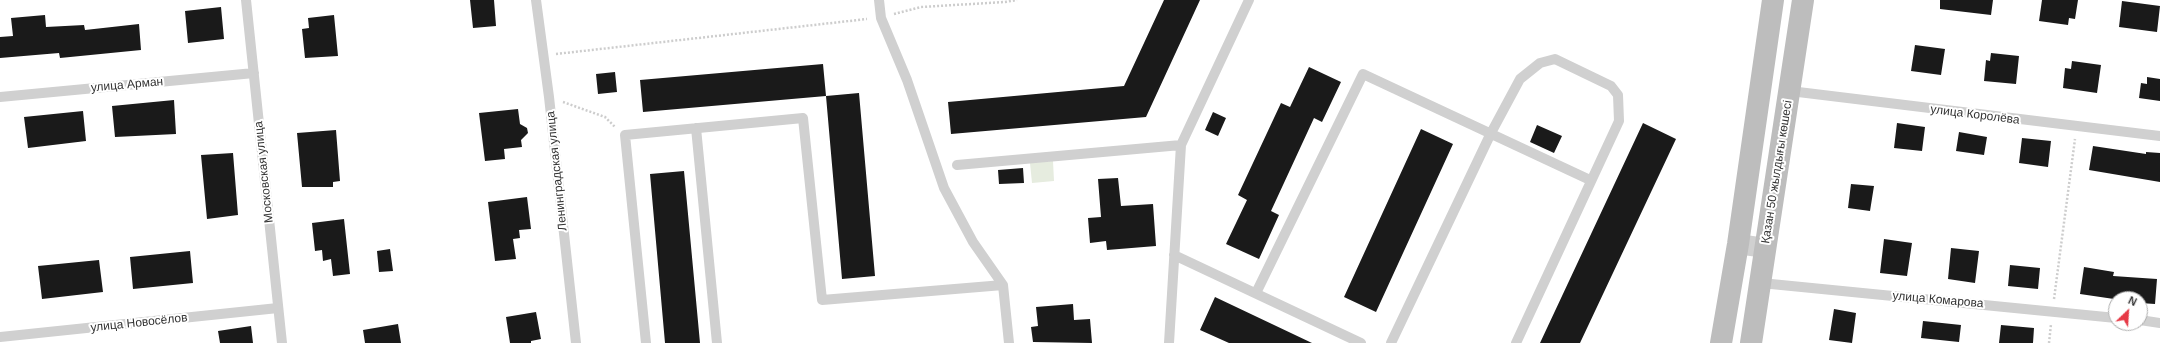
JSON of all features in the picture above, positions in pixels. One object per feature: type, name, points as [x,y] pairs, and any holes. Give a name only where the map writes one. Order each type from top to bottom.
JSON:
[{"type":"street","points":[[1721,343],[1738,244],[1773,0]]},
{"type":"street","name":"Қазан 50 жылдығы көшесі","points":[[1751,343],[1804,0]]},
{"type":"street","points":[[1738,244],[1765,248]]},
{"type":"lane","name":"Московская улица","points":[[246,0],[282,343]]},
{"type":"lane","name":"Ленинградская улица","points":[[536,0],[549,97],[576,343]]},
{"type":"lane","points":[[879,0],[881,18],[907,80],[944,188],[974,242],[1003,285],[1009,343]]},
{"type":"lane","points":[[1169,343],[1181,145],[1249,0]]},
{"type":"lane","points":[[1391,343],[1491,134],[1520,79],[1540,63],[1555,59],[1611,86],[1618,95],[1619,120],[1516,343]]},
{"type":"lane","name":"улица Арман","points":[[0,97],[254,73]]},
{"type":"lane","points":[[1256,293],[1363,74],[1590,180]]},
{"type":"lane","name":"улица Королёва","points":[[1790,91],[2076,127],[2160,136]]},
{"type":"lane","points":[[646,343],[625,135],[803,118],[822,300],[1003,285]]},
{"type":"lane","points":[[696,128],[717,343]]},
{"type":"lane","points":[[957,166],[1181,145]]},
{"type":"lane","points":[[1174,255],[1361,343]]},
{"type":"lane","name":"улица Комарова","points":[[1761,283],[2108,317]]},
{"type":"lane","name":"улица Новосёлов","points":[[0,337],[278,308]]},
{"type":"lane","points":[[2148,321],[2160,322]]},
{"type":"path","points":[[544,55],[881,18],[921,7],[1017,0]]},
{"type":"path","points":[[549,97],[605,117],[625,135]]},
{"type":"path","points":[[2049,343],[2076,127]]},
{"type":"shaded area","points":[[1053,161],[1054,181],[1032,183],[1030,163]]},
{"type":"building","points":[[470,0],[494,0],[496,26],[473,28]]},
{"type":"building","points":[[1164,0],[1200,0],[1146,117],[951,134],[948,102],[1124,86]]},
{"type":"building","points":[[1940,0],[1993,0],[1991,15],[1940,9]]},
{"type":"building","points":[[2042,0],[2078,0],[2075,19],[2069,18],[2068,25],[2039,21]]},
{"type":"building","points":[[2122,1],[2160,6],[2157,32],[2119,27]]},
{"type":"building","points":[[221,7],[224,39],[188,43],[185,11]]},
{"type":"building","points":[[45,15],[46,27],[84,25],[85,30],[139,24],[141,50],[60,58],[59,53],[0,58],[0,37],[13,36],[11,18]]},
{"type":"building","points":[[334,15],[338,56],[305,58],[302,29],[309,28],[308,18]]},
{"type":"building","points":[[1915,45],[1945,49],[1941,75],[1911,71]]},
{"type":"building","points":[[1991,53],[2019,56],[2016,84],[1984,81],[1986,60],[1990,61]]},
{"type":"building","points":[[2072,61],[2101,65],[2097,93],[2063,88],[2065,68],[2071,69]]},
{"type":"building","points":[[823,64],[826,96],[643,112],[640,80]]},
{"type":"building","points":[[1309,67],[1341,82],[1322,122],[1314,118],[1271,211],[1279,215],[1259,259],[1226,244],[1247,200],[1238,195],[1281,103],[1290,107]]},
{"type":"building","points":[[615,72],[617,92],[598,94],[596,74]]},
{"type":"building","points":[[2147,77],[2160,79],[2160,101],[2139,98],[2141,83],[2147,84]]},
{"type":"building","points":[[859,93],[875,276],[842,279],[826,96]]},
{"type":"building","points":[[174,100],[176,134],[115,137],[112,106]]},
{"type":"building","points":[[518,109],[520,124],[527,128],[528,133],[521,140],[522,147],[504,149],[505,159],[485,161],[479,113]]},
{"type":"building","points":[[83,111],[86,141],[28,148],[24,117]]},
{"type":"building","points":[[1213,112],[1226,118],[1218,136],[1205,130]]},
{"type":"building","points":[[1643,123],[1676,139],[1580,343],[1540,343]]},
{"type":"building","points":[[1897,123],[1925,127],[1922,151],[1894,148]]},
{"type":"building","points":[[1537,125],[1562,136],[1554,153],[1530,142]]},
{"type":"building","points":[[1421,129],[1453,144],[1376,312],[1344,297]]},
{"type":"building","points":[[336,130],[340,181],[333,182],[333,187],[302,187],[297,133]]},
{"type":"building","points":[[1959,132],[1987,137],[1984,155],[1956,151]]},
{"type":"building","points":[[2022,138],[2051,141],[2048,167],[2019,163]]},
{"type":"building","points":[[2093,146],[2146,154],[2146,152],[2160,153],[2160,182],[2089,170]]},
{"type":"building","points":[[233,153],[238,215],[207,219],[201,155]]},
{"type":"building","points":[[1023,168],[1024,183],[999,184],[998,170]]},
{"type":"building","points":[[684,171],[700,343],[665,343],[650,174]]},
{"type":"building","points":[[1118,178],[1121,206],[1153,204],[1156,246],[1107,250],[1106,241],[1090,243],[1088,218],[1101,217],[1098,179]]},
{"type":"building","points":[[1851,184],[1874,186],[1870,211],[1848,208]]},
{"type":"building","points":[[527,197],[531,229],[519,230],[520,238],[513,239],[516,259],[495,261],[488,202]]},
{"type":"building","points":[[344,219],[350,274],[333,276],[331,259],[323,261],[322,250],[315,251],[312,223]]},
{"type":"building","points":[[1884,239],[1912,243],[1907,276],[1880,273]]},
{"type":"building","points":[[1951,248],[1979,251],[1975,283],[1948,279]]},
{"type":"building","points":[[390,249],[393,271],[379,272],[377,251]]},
{"type":"building","points":[[190,251],[193,283],[133,289],[130,257]]},
{"type":"building","points":[[99,260],[103,292],[42,299],[38,266]]},
{"type":"building","points":[[2010,265],[2040,268],[2038,289],[2008,286]]},
{"type":"building","points":[[2084,267],[2114,272],[2113,276],[2157,279],[2155,304],[2148,304],[2148,291],[2108,291],[2108,298],[2080,294]]},
{"type":"building","points":[[1215,297],[1312,343],[1229,343],[1200,330]]},
{"type":"building","points":[[1073,304],[1074,320],[1090,319],[1092,343],[1033,342],[1031,327],[1038,326],[1036,307]]},
{"type":"building","points":[[1834,309],[1856,313],[1852,343],[1829,340]]},
{"type":"building","points":[[536,312],[541,339],[531,341],[531,343],[510,343],[506,317]]},
{"type":"building","points":[[1923,321],[1961,325],[1959,342],[1921,338]]},
{"type":"building","points":[[398,324],[401,343],[365,343],[363,330]]},
{"type":"building","points":[[2001,325],[2034,328],[2033,343],[1999,343]]},
{"type":"building","points":[[251,326],[253,343],[220,343],[218,331]]}]
